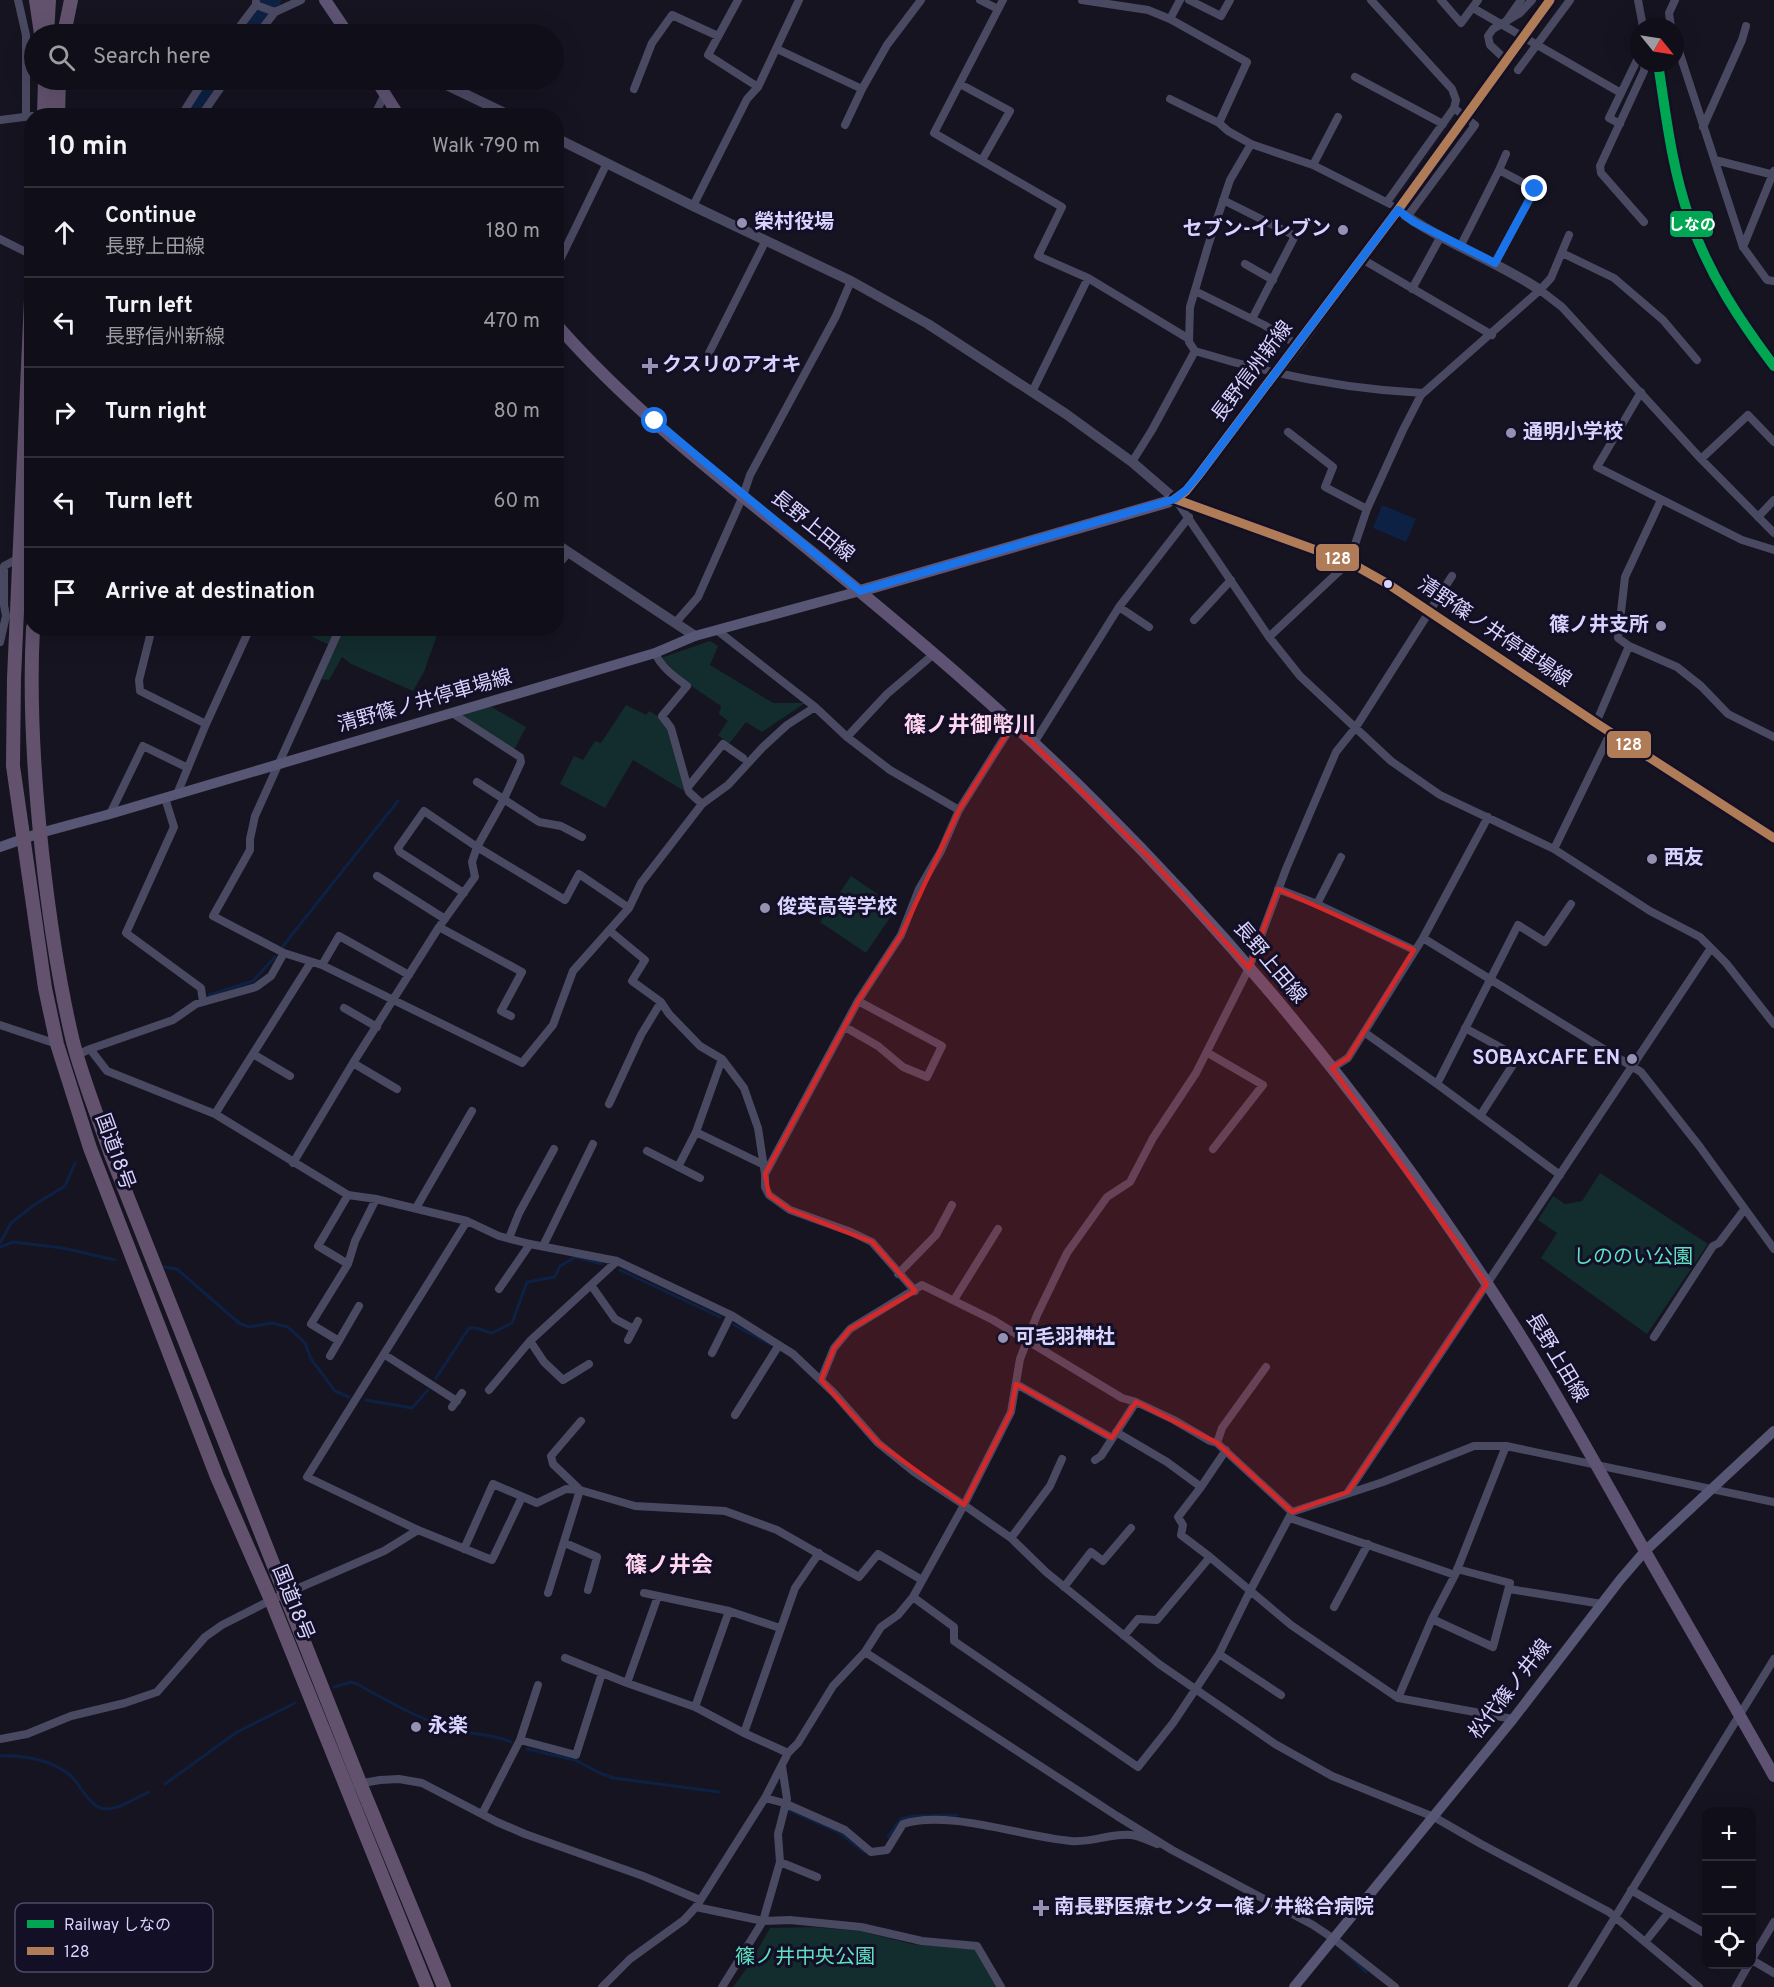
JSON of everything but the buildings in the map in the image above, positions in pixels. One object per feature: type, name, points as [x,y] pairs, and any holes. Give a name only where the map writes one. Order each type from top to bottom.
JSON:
[{"type":"highway","points":[[36,0],[40,24]]},
{"type":"highway","points":[[48,24],[49,0]]},
{"type":"highway","points":[[63,24],[64,0]]},
{"type":"highway","points":[[65,24],[71,0]]},
{"type":"highway","points":[[44,108],[45,90]]},
{"type":"highway","points":[[58,108],[59,90]]},
{"type":"highway","name":"国道18号","points":[[24,450],[14,678],[13,766],[45,988],[57,1044],[90,1148],[218,1477],[271,1600],[427,1987]]},
{"type":"highway","name":"国道18号","points":[[32,636],[30,669],[33,739],[50,926],[111,1155],[360,1783],[444,1987]]},
{"type":"main road","points":[[325,0],[341,24]]},
{"type":"main road","name":"長野信州新線","points":[[860,591],[1175,499],[1186,490],[1362,259],[1402,214],[1438,155],[1550,0]]},
{"type":"main road","points":[[382,90],[394,108]]},
{"type":"main road","name":"長野上田線","points":[[564,332],[655,421],[934,653],[1034,743],[1151,859],[1249,968],[1332,1068],[1414,1176],[1487,1284],[1596,1464],[1774,1776]]},
{"type":"main road","name":"清野篠ノ井停車場線","points":[[1175,499],[1349,562],[1388,584],[1774,838]]},
{"type":"main road","name":"清野篠ノ井停車場線","points":[[0,847],[23,841],[40,833],[655,652],[695,636],[860,591]]},
{"type":"main road","name":"松代篠ノ井線","points":[[1294,1987],[1513,1719],[1645,1551],[1774,1431]]},
{"type":"street","points":[[18,0],[24,26]]},
{"type":"street","points":[[265,24],[273,11],[301,0]]},
{"type":"street","points":[[738,0],[708,55],[758,87]]},
{"type":"street","points":[[693,206],[747,99],[758,87],[799,0]]},
{"type":"street","points":[[845,125],[886,45],[921,0]]},
{"type":"street","points":[[980,0],[998,9]]},
{"type":"street","points":[[1003,0],[934,133],[1062,207],[1038,256],[1088,278],[1189,339]]},
{"type":"street","points":[[1082,0],[1148,10],[1170,19],[1247,62],[1219,123]]},
{"type":"street","points":[[1148,10],[1151,0]]},
{"type":"street","points":[[1170,19],[1180,0]]},
{"type":"street","points":[[1189,0],[1221,16],[1230,0]]},
{"type":"street","points":[[1371,0],[1452,89],[1456,100],[1454,108],[1387,202]]},
{"type":"street","points":[[1441,0],[1461,23],[1478,0]]},
{"type":"street","points":[[1502,26],[1521,0]]},
{"type":"street","points":[[1506,60],[1490,45],[1488,36],[1493,29],[1520,14],[1532,0]]},
{"type":"street","points":[[1518,70],[1570,0]]},
{"type":"street","points":[[1638,0],[1641,18]]},
{"type":"street","points":[[1670,18],[1669,13],[1676,0]]},
{"type":"street","points":[[242,24],[257,4],[273,11]]},
{"type":"street","points":[[1473,8],[1621,93]]},
{"type":"street","points":[[634,89],[652,43],[672,15],[718,36]]},
{"type":"street","points":[[1703,127],[1742,40],[1746,26]]},
{"type":"street","points":[[777,48],[862,89]]},
{"type":"street","points":[[1684,67],[1743,247],[1767,280],[1774,281]]},
{"type":"street","points":[[1620,124],[1609,118],[1631,72]]},
{"type":"street","points":[[1644,72],[1600,166],[1601,173],[1644,222]]},
{"type":"street","points":[[1355,77],[1443,124]]},
{"type":"street","points":[[960,84],[1010,111],[982,160]]},
{"type":"street","points":[[28,90],[29,108]]},
{"type":"street","points":[[186,108],[198,90]]},
{"type":"street","points":[[207,108],[219,90]]},
{"type":"street","points":[[457,90],[494,108]]},
{"type":"street","points":[[378,108],[385,94]]},
{"type":"street","points":[[1170,99],[1219,123],[1251,144],[1313,165],[1387,202],[1402,214],[1495,263],[1540,290],[1562,307],[1701,459],[1774,533]]},
{"type":"street","points":[[1402,214],[1475,125],[1454,108]]},
{"type":"street","points":[[0,120],[24,117]]},
{"type":"street","points":[[1313,165],[1338,117]]},
{"type":"street","points":[[564,142],[851,281],[927,324],[1032,392],[1132,462],[1175,499],[1269,637],[1300,676],[1391,760],[1440,795],[1554,849],[1650,911],[1701,938],[1726,963],[1774,1024]]},
{"type":"street","points":[[1251,144],[1230,180],[1190,307],[1189,339],[1195,351],[1276,374],[1387,391],[1423,393]]},
{"type":"street","points":[[1461,245],[1506,154]]},
{"type":"street","points":[[1715,160],[1774,174],[1743,247]]},
{"type":"street","points":[[564,252],[608,163]]},
{"type":"street","points":[[1495,263],[1535,189],[1499,170]]},
{"type":"street","points":[[1224,200],[1295,236],[1252,319]]},
{"type":"street","points":[[1269,637],[1349,562],[1367,509],[1403,430],[1423,393],[1492,335],[1540,290],[1551,278],[1569,235]]},
{"type":"street","points":[[1412,289],[1441,236]]},
{"type":"street","points":[[0,239],[24,251]]},
{"type":"street","points":[[709,353],[766,240]]},
{"type":"street","points":[[1562,253],[1614,278],[1663,320],[1697,360]]},
{"type":"street","points":[[1362,259],[1492,335]]},
{"type":"street","points":[[1245,264],[1273,280]]},
{"type":"street","points":[[1032,392],[1088,278]]},
{"type":"street","points":[[676,622],[698,597],[750,475],[836,316],[851,281]]},
{"type":"street","points":[[1195,291],[1298,345]]},
{"type":"street","points":[[1132,462],[1195,351]]},
{"type":"street","points":[[1641,392],[1597,467],[1743,540],[1774,550]]},
{"type":"street","points":[[1701,459],[1748,415],[1774,442]]},
{"type":"street","points":[[1288,432],[1333,467],[1325,487],[1367,509]]},
{"type":"street","points":[[1660,500],[1625,577],[1618,638],[1629,646],[1677,667],[1701,686],[1728,714],[1774,737]]},
{"type":"street","points":[[1758,517],[1774,500]]},
{"type":"street","points":[[1034,743],[1119,607],[1189,518]]},
{"type":"street","points":[[564,549],[695,636]]},
{"type":"street","points":[[564,558],[569,552]]},
{"type":"street","points":[[0,642],[6,615],[2,606],[4,566],[19,558]]},
{"type":"street","points":[[602,1987],[630,1959],[684,1920],[698,1903],[765,1798],[788,1753],[798,1743],[833,1686],[865,1652],[881,1627],[898,1615],[913,1597],[964,1505],[1011,1412],[1020,1359],[1067,1253],[1107,1197],[1130,1182],[1152,1138],[1208,1053],[1249,968],[1278,889],[1336,752],[1356,727],[1452,576]]},
{"type":"street","points":[[1194,620],[1231,580]]},
{"type":"street","points":[[1119,607],[1149,627]]},
{"type":"street","points":[[718,631],[815,707],[847,737],[890,770],[959,810]]},
{"type":"street","points":[[150,636],[139,680],[140,691],[206,724]]},
{"type":"street","points":[[177,794],[246,636]]},
{"type":"street","points":[[336,636],[255,816],[250,850],[213,916],[284,953],[322,965],[395,999],[522,1063],[553,1025],[573,971],[629,908],[641,883],[702,804],[728,785],[787,725],[815,707]]},
{"type":"street","points":[[1596,723],[1629,646]]},
{"type":"street","points":[[655,652],[666,667],[687,686],[662,716],[671,728],[689,792],[702,804]]},
{"type":"street","points":[[847,737],[887,694],[934,653]]},
{"type":"street","points":[[293,1163],[439,927],[475,877],[472,862],[477,847],[504,800],[521,762],[520,758],[452,713]]},
{"type":"street","points":[[765,1174],[858,1000],[901,935],[919,889],[941,851],[959,810],[1013,724]]},
{"type":"street","points":[[1554,849],[1611,732]]},
{"type":"street","points":[[688,787],[723,744],[743,758]]},
{"type":"street","points":[[110,814],[143,746],[188,768]]},
{"type":"street","points":[[477,782],[540,822],[561,826],[582,837]]},
{"type":"street","points":[[165,798],[174,827],[126,933],[201,988],[203,1002]]},
{"type":"street","points":[[464,893],[400,852],[398,848],[424,811],[477,847],[565,900],[579,874],[629,908]]},
{"type":"street","points":[[1332,1068],[1348,1058],[1423,938],[1488,817]]},
{"type":"street","points":[[1317,904],[1341,857]]},
{"type":"street","points":[[377,876],[445,919]]},
{"type":"street","points":[[1278,889],[1317,904],[1414,950]]},
{"type":"street","points":[[1437,1084],[1518,925],[1545,942],[1571,904]]},
{"type":"street","points":[[439,927],[522,972],[501,1011],[511,1016]]},
{"type":"street","points":[[610,931],[645,960],[632,981],[661,1002],[669,1014],[700,1046],[722,1059],[734,1072],[747,1094],[758,1128],[765,1187],[770,1195],[790,1210],[872,1242],[915,1291]]},
{"type":"street","points":[[322,965],[339,936],[409,975]]},
{"type":"street","points":[[1423,938],[1641,1072],[1700,1147],[1774,1249]]},
{"type":"street","points":[[1348,1492],[1711,948]]},
{"type":"street","points":[[83,1052],[173,1020],[196,1004],[256,987],[271,976],[284,953]]},
{"type":"street","points":[[215,1114],[311,962]]},
{"type":"street","points":[[844,1027],[878,1046],[903,1067],[927,1077],[942,1046],[858,1000]]},
{"type":"street","points":[[609,1104],[641,1035],[661,1002]]},
{"type":"street","points":[[344,1008],[377,1027]]},
{"type":"street","points":[[0,1025],[57,1044]]},
{"type":"street","points":[[1465,1028],[1518,1057],[1480,1116]]},
{"type":"street","points":[[1364,1032],[1560,1175]]},
{"type":"street","points":[[83,1052],[107,1071],[215,1114],[348,1195],[376,1199],[467,1221],[499,1236],[530,1244],[617,1261],[731,1315],[792,1354],[821,1380],[878,1443],[914,1472],[1011,1538],[1064,1587],[1195,1690],[1275,1744],[1332,1776],[1434,1816],[1481,1845],[1609,1912],[1700,1987]]},
{"type":"street","points":[[1208,1053],[1263,1084],[1213,1149]]},
{"type":"street","points":[[254,1054],[290,1076]]},
{"type":"street","points":[[678,1167],[696,1132],[722,1059]]},
{"type":"street","points":[[353,1063],[397,1089]]},
{"type":"street","points":[[416,1208],[472,1111]]},
{"type":"street","points":[[696,1132],[762,1164]]},
{"type":"street","points":[[543,1246],[593,1144]]},
{"type":"street","points":[[509,1238],[519,1213],[554,1149]]},
{"type":"street","points":[[647,1151],[700,1178]]},
{"type":"street","points":[[348,1195],[318,1246],[348,1264]]},
{"type":"street","points":[[339,1341],[311,1324],[348,1264],[355,1241],[376,1199]]},
{"type":"street","points":[[898,1274],[936,1234],[952,1205]]},
{"type":"street","points":[[1654,1336],[1713,1246],[1719,1243],[1744,1210]]},
{"type":"street","points":[[467,1221],[307,1477],[418,1530],[492,1560],[522,1497]]},
{"type":"street","points":[[954,1300],[998,1229]]},
{"type":"street","points":[[499,1289],[530,1244]]},
{"type":"street","points":[[489,1390],[530,1341],[617,1261]]},
{"type":"street","points":[[591,1285],[615,1319],[634,1329]]},
{"type":"street","points":[[821,1380],[834,1348],[850,1329],[922,1285],[1027,1340],[1122,1398],[1136,1402],[1217,1443],[1291,1515],[1368,1544],[1456,1572],[1510,1583],[1493,1647],[1432,1619]]},
{"type":"street","points":[[330,1356],[359,1306]]},
{"type":"street","points":[[711,1353],[731,1315]]},
{"type":"street","points":[[628,1340],[638,1321]]},
{"type":"street","points":[[530,1341],[544,1362],[563,1380],[589,1364]]},
{"type":"street","points":[[735,1415],[779,1345]]},
{"type":"street","points":[[385,1355],[454,1404],[462,1393]]},
{"type":"street","points":[[1217,1443],[1222,1428],[1266,1367]]},
{"type":"street","points":[[1016,1384],[1167,1462],[1201,1487]]},
{"type":"street","points":[[1095,1460],[1101,1456],[1136,1402]]},
{"type":"street","points":[[580,1490],[553,1464],[551,1456],[581,1421]]},
{"type":"street","points":[[913,1597],[954,1627],[954,1641],[1138,1767],[1173,1723],[1219,1654],[1291,1515],[1474,1446],[1506,1446],[1774,1502]]},
{"type":"street","points":[[1398,1698],[1432,1619],[1456,1572],[1506,1446]]},
{"type":"street","points":[[1226,1450],[1178,1517],[1184,1525],[1181,1535],[1291,1624],[1398,1698],[1513,1719]]},
{"type":"street","points":[[1011,1538],[1050,1486],[1062,1459]]},
{"type":"street","points":[[464,1549],[493,1484],[537,1503],[566,1489],[580,1490],[635,1506],[725,1511],[777,1530],[859,1577],[878,1554],[922,1580]]},
{"type":"street","points":[[548,1593],[580,1490]]},
{"type":"street","points":[[1064,1587],[1091,1552],[1103,1560],[1131,1528]]},
{"type":"street","points":[[0,1739],[27,1734],[71,1716],[126,1703],[157,1692],[205,1637],[222,1625],[271,1600],[384,1551],[418,1530]]},
{"type":"street","points":[[565,1543],[597,1557],[588,1590]]},
{"type":"street","points":[[1334,1607],[1368,1544]]},
{"type":"street","points":[[744,1733],[795,1588],[819,1553]]},
{"type":"street","points":[[1124,1636],[1138,1620],[1157,1620],[1210,1557]]},
{"type":"street","points":[[1509,1589],[1602,1604]]},
{"type":"street","points":[[645,1593],[729,1611],[780,1628]]},
{"type":"street","points":[[627,1683],[658,1596]]},
{"type":"street","points":[[695,1707],[729,1611]]},
{"type":"street","points":[[865,1652],[1172,1850],[1271,1902],[1334,1939],[1395,1987]]},
{"type":"street","points":[[1219,1654],[1281,1695]]},
{"type":"street","points":[[565,1658],[695,1707],[788,1753]]},
{"type":"street","points":[[1572,1987],[1631,1890],[1671,1830],[1774,1659]]},
{"type":"street","points":[[520,1740],[576,1755],[602,1673]]},
{"type":"street","points":[[482,1814],[520,1740],[538,1685]]},
{"type":"street","points":[[722,1987],[763,1921],[780,1862],[778,1834],[784,1803],[787,1799],[782,1766]]},
{"type":"street","points":[[345,1787],[380,1779],[399,1779],[422,1783],[550,1845],[643,1876],[698,1903],[763,1921],[790,1920],[861,1927],[904,1938],[977,1946],[1001,1987]]},
{"type":"street","points":[[765,1798],[784,1803],[845,1830],[871,1852],[887,1850],[903,1824],[938,1820],[972,1823],[1074,1841],[1132,1835],[1172,1850]]},
{"type":"street","points":[[780,1862],[816,1877]]},
{"type":"street","points":[[1631,1890],[1702,1931]]},
{"type":"street","points":[[1645,1942],[1669,1912]]},
{"type":"street","points":[[1756,1953],[1774,1922]]},
{"type":"street","points":[[1756,1962],[1774,1973]]},
{"type":"street","points":[[1736,1987],[1747,1969]]},
{"type":"highlighted area","points":[[1013,724],[1151,859],[1249,968],[1278,889],[1414,950],[1348,1058],[1332,1068],[1487,1284],[1348,1492],[1292,1512],[1217,1443],[1136,1402],[1112,1438],[1016,1384],[1011,1412],[964,1505],[878,1443],[821,1380],[834,1348],[850,1329],[915,1291],[872,1242],[790,1210],[769,1195],[765,1174],[858,1001],[901,935],[959,810]]},
{"type":"green space","points":[[311,636],[437,636],[424,672],[413,691],[351,664],[342,657],[329,680],[319,679],[333,647]]},
{"type":"green space","points":[[710,641],[718,646],[710,665],[773,703],[805,703],[762,732],[746,722],[729,744],[718,735],[728,721],[719,714],[721,706],[690,685],[661,658]]},
{"type":"green space","points":[[626,705],[646,715],[649,711],[659,717],[669,729],[686,792],[633,760],[605,808],[560,784],[574,756],[583,760],[595,741],[601,743]]},
{"type":"green space","points":[[490,706],[526,727],[514,750],[460,715]]},
{"type":"green space","points":[[851,876],[897,907],[866,953],[820,922]]},
{"type":"green space","name":"しののい公園","points":[[1600,1173],[1708,1244],[1647,1334],[1541,1258],[1557,1233],[1538,1220],[1553,1196],[1565,1204],[1582,1201]]},
{"type":"green space","name":"篠ノ井中央公園","points":[[813,1927],[859,1931],[912,1944],[977,1949],[999,1987],[733,1987],[770,1928]]},
{"type":"water","points":[[1382,505],[1416,519],[1406,542],[1373,528]]},
{"type":"waterway","points":[[253,24],[272,0]]},
{"type":"waterway","points":[[194,108],[206,90]]},
{"type":"waterway","points":[[283,946],[398,801]]},
{"type":"waterway","points":[[209,995],[253,981],[275,957]]},
{"type":"waterway","points":[[0,1243],[11,1223],[34,1205],[65,1186],[75,1163]]},
{"type":"waterway","points":[[0,1247],[13,1242],[63,1248],[115,1260]]},
{"type":"waterway","points":[[436,1378],[469,1328],[492,1333],[512,1323],[527,1282],[555,1277],[560,1266],[576,1257],[602,1264]]},
{"type":"waterway","points":[[165,1267],[177,1269],[239,1323],[249,1327],[272,1323],[288,1327],[305,1343],[311,1359],[335,1391],[349,1397]]},
{"type":"waterway","points":[[620,1270],[720,1317]]},
{"type":"waterway","points":[[734,1325],[770,1344]]},
{"type":"waterway","points":[[366,1400],[412,1408],[428,1390]]},
{"type":"waterway","points":[[334,1687],[351,1682],[429,1721],[456,1730],[498,1737],[511,1742]]},
{"type":"waterway","points":[[165,1784],[237,1732],[295,1703]]},
{"type":"waterway","points":[[527,1749],[575,1760],[614,1778],[719,1792]]},
{"type":"waterway","points":[[0,1756],[28,1758],[46,1762],[63,1770],[70,1775],[90,1801],[100,1808],[117,1807],[149,1792]]},
{"type":"waterway","points":[[788,1810],[840,1833],[864,1852]]},
{"type":"waterway","points":[[888,1837],[901,1819],[913,1816],[957,1815]]},
{"type":"waterway","points":[[1346,1953],[1366,1972]]},
{"type":"rail line","name":"しなの","points":[[1659,72],[1674,162],[1690,220],[1706,259],[1726,296],[1774,366]]},
{"type":"transit line","name":"128","points":[[1175,499],[1186,491],[1198,476],[1398,210],[1550,0]]},
{"type":"transit line","name":"128","points":[[1175,499],[1349,562],[1388,584],[1774,838]]},
{"type":"place","name":"榮村役場","points":[[742,223]]},
{"type":"place","name":"セブン-イレブン","points":[[1343,230]]},
{"type":"place","name":"クスリのアオキ","points":[[650,366]]},
{"type":"place","name":"通明小学校","points":[[1511,433]]},
{"type":"place","name":"篠ノ井支所","points":[[1661,626]]},
{"type":"place","name":"西友","points":[[1652,859]]},
{"type":"place","name":"俊英高等学校","points":[[765,908]]},
{"type":"place","name":"SOBAxCAFE EN","points":[[1632,1059]]},
{"type":"place","name":"可毛羽神社","points":[[1003,1338]]},
{"type":"place","name":"永楽","points":[[416,1727]]},
{"type":"place","name":"南長野医療センター篠ノ井総合病院","points":[[1041,1908]]},
{"type":"district","name":"篠ノ井御幣川","points":[[970,726]]},
{"type":"district","name":"篠ノ井会","points":[[669,1566]]},
{"type":"route","points":[[655,421],[860,591],[1175,499],[1198,476],[1398,210],[1414,222],[1495,263],[1535,189]]}]
